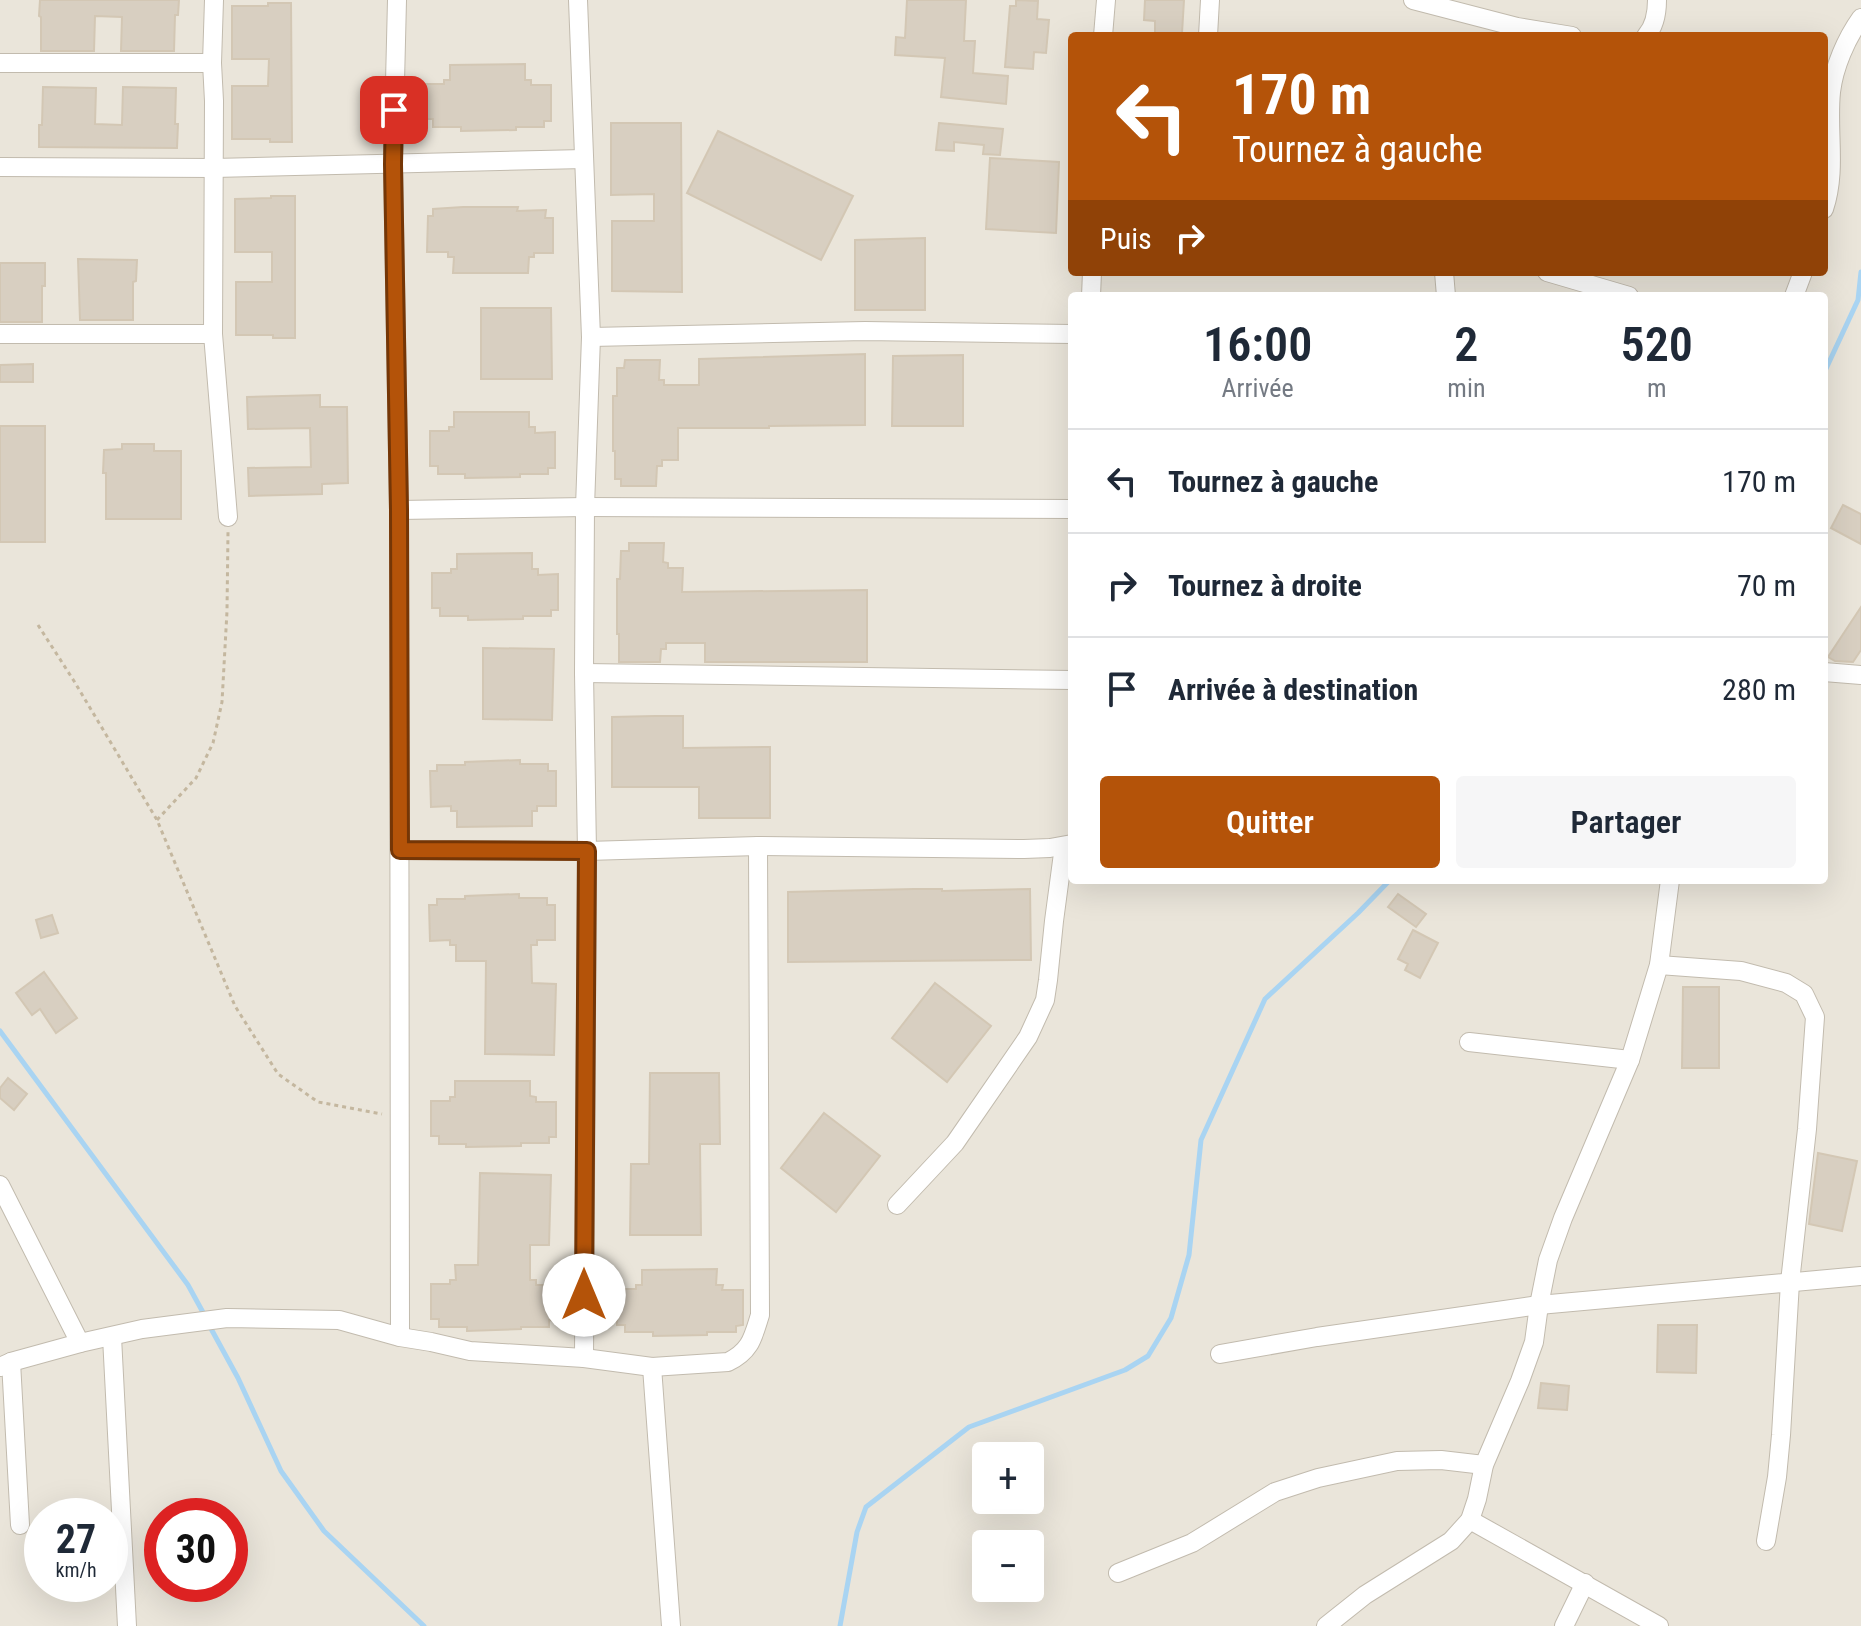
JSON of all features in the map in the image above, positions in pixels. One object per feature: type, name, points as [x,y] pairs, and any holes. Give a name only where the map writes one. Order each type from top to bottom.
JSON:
[{"type":"street","points":[[214,0],[213,334],[228,517]]},
{"type":"street","points":[[397,0],[393,164],[399,510],[400,1337]]},
{"type":"street","points":[[578,0],[591,337],[585,507],[587,851],[584,1358]]},
{"type":"street","points":[[1103,32],[1106,0]]},
{"type":"street","points":[[1208,32],[1210,0]]},
{"type":"street","points":[[1413,0],[1548,32]]},
{"type":"street","points":[[1650,32],[1657,14],[1657,0]]},
{"type":"street","points":[[1828,197],[1832,156],[1831,92],[1841,53],[1861,18]]},
{"type":"street","points":[[0,63],[212,63]]},
{"type":"street","points":[[0,167],[214,168],[584,159]]},
{"type":"street","points":[[1561,276],[1615,292]]},
{"type":"street","points":[[591,337],[865,331],[1068,334]]},
{"type":"street","points":[[0,334],[213,334]]},
{"type":"street","points":[[399,510],[585,507],[1068,509]]},
{"type":"street","points":[[1828,672],[1861,675]]},
{"type":"street","points":[[584,673],[1068,680]]},
{"type":"street","points":[[400,850],[587,851],[758,846],[1024,849],[1068,845],[1054,921],[1045,1000],[1028,1037],[955,1143],[897,1205]]},
{"type":"street","points":[[20,1525],[6,1364],[80,1343],[142,1329],[227,1318],[339,1320],[400,1337],[470,1351],[584,1358],[652,1367],[728,1362],[738,1357],[751,1343],[760,1315],[758,846]]},
{"type":"street","points":[[1326,1626],[1365,1595],[1451,1541],[1470,1520],[1484,1465],[1534,1342],[1548,1260],[1630,1060],[1659,965],[1669,884]]},
{"type":"street","points":[[1659,965],[1741,971],[1786,983],[1804,994],[1815,1017],[1807,1129],[1790,1282],[1781,1435],[1766,1541]]},
{"type":"street","points":[[1469,1042],[1630,1060]]},
{"type":"street","points":[[0,1185],[80,1343]]},
{"type":"street","points":[[1220,1354],[1539,1305],[1861,1276]]},
{"type":"street","points":[[112,1337],[127,1626]]},
{"type":"street","points":[[652,1367],[671,1626]]},
{"type":"street","points":[[1118,1573],[1192,1543],[1275,1492],[1318,1478],[1397,1461],[1441,1460],[1484,1465]]},
{"type":"street","points":[[1470,1520],[1659,1626]]},
{"type":"street","points":[[1564,1626],[1585,1583]]},
{"type":"path","points":[[157,820],[196,778],[213,743],[222,702],[228,517]]},
{"type":"path","points":[[38,625],[157,820],[235,1006],[278,1074],[318,1102],[400,1117]]},
{"type":"shaded area","points":[[0,0],[1861,0],[1861,1626],[0,1626]]},
{"type":"building","points":[[40,0],[179,0],[178,15],[175,15],[174,51],[121,51],[122,17],[95,16],[94,51],[41,51]]},
{"type":"building","points":[[907,0],[966,0],[964,41],[975,41],[973,73],[1008,76],[1006,104],[941,97],[945,58],[895,55],[896,37],[905,38]]},
{"type":"building","points":[[1016,0],[1038,1],[1037,19],[1049,20],[1046,53],[1034,52],[1033,69],[1005,67],[1010,6],[1016,6]]},
{"type":"building","points":[[1145,0],[1184,0],[1182,32],[1155,32],[1155,21],[1144,20]]},
{"type":"building","points":[[268,3],[291,3],[292,142],[232,139],[232,86],[268,86],[269,59],[232,59],[232,6],[268,6]]},
{"type":"building","points":[[525,64],[525,80],[531,80],[531,85],[551,85],[551,121],[544,121],[544,127],[461,131],[461,127],[433,127],[433,119],[425,119],[426,84],[444,84],[444,80],[450,80],[450,65]]},
{"type":"building","points":[[43,87],[96,88],[95,124],[122,125],[123,87],[176,88],[177,148],[39,147]]},
{"type":"building","points":[[611,123],[681,123],[682,292],[612,291],[612,221],[654,221],[654,194],[611,195]]},
{"type":"building","points":[[939,123],[1003,129],[1000,155],[983,154],[984,145],[954,142],[954,151],[936,150]]},
{"type":"building","points":[[718,131],[853,196],[821,260],[687,193]]},
{"type":"building","points":[[990,158],[1059,162],[1056,233],[986,229]]},
{"type":"building","points":[[295,196],[295,338],[236,335],[236,282],[272,282],[272,252],[235,252],[235,199]]},
{"type":"building","points":[[433,209],[546,210],[545,218],[553,218],[553,253],[534,253],[534,257],[529,257],[528,273],[453,273],[454,257],[448,257],[448,252],[427,252],[428,216],[433,216]]},
{"type":"building","points":[[925,238],[925,310],[855,310],[855,240]]},
{"type":"building","points":[[78,259],[137,260],[136,281],[133,282],[133,320],[80,320]]},
{"type":"building","points":[[0,263],[45,263],[42,322],[0,322]]},
{"type":"building","points":[[481,308],[551,308],[552,379],[481,379]]},
{"type":"building","points":[[865,354],[865,425],[678,428],[678,460],[662,460],[662,466],[657,466],[656,486],[621,486],[621,479],[615,479],[613,396],[617,396],[617,368],[624,368],[625,360],[660,360],[659,380],[664,380],[664,385],[699,385],[699,359]]},
{"type":"building","points":[[963,355],[963,426],[892,426],[893,356]]},
{"type":"building","points":[[33,364],[33,382],[0,382],[0,365]]},
{"type":"building","points":[[320,395],[320,407],[347,407],[348,483],[322,484],[322,494],[249,496],[248,468],[311,467],[310,428],[248,429],[247,397]]},
{"type":"building","points":[[454,412],[529,412],[529,427],[535,427],[535,433],[555,432],[555,468],[548,468],[548,474],[520,474],[520,477],[465,478],[465,474],[438,474],[438,466],[430,466],[430,431],[449,431],[449,427],[454,427]]},
{"type":"building","points":[[0,426],[45,426],[45,542],[0,542]]},
{"type":"building","points":[[122,444],[154,444],[154,451],[181,451],[181,519],[106,519],[104,450],[122,449]]},
{"type":"building","points":[[1843,505],[1861,514],[1861,544],[1831,528]]},
{"type":"building","points":[[629,543],[664,543],[663,562],[668,563],[668,568],[683,568],[682,592],[867,590],[867,662],[705,662],[705,643],[666,643],[666,649],[661,649],[660,662],[619,662],[617,579],[620,579],[621,551],[629,551]]},
{"type":"building","points":[[532,553],[532,569],[538,569],[538,575],[558,574],[558,610],[551,610],[551,616],[468,620],[468,616],[440,616],[440,608],[432,608],[432,573],[451,573],[451,569],[457,569],[457,554]]},
{"type":"building","points":[[1861,607],[1861,650],[1853,662],[1835,661],[1828,657]]},
{"type":"building","points":[[483,648],[554,649],[552,720],[483,719]]},
{"type":"building","points":[[683,716],[683,748],[770,747],[770,818],[699,818],[699,787],[612,787],[612,717]]},
{"type":"building","points":[[520,760],[520,764],[548,764],[548,771],[556,771],[556,806],[537,806],[537,811],[532,811],[532,826],[457,827],[457,811],[451,811],[451,806],[431,807],[430,771],[437,771],[437,765]]},
{"type":"building","points":[[1030,889],[1031,960],[788,962],[788,892]]},
{"type":"building","points":[[519,894],[519,898],[547,898],[547,905],[555,905],[555,940],[537,940],[537,945],[531,945],[532,983],[556,984],[554,1055],[485,1054],[486,961],[456,961],[456,945],[450,945],[450,940],[430,941],[429,905],[437,905],[437,899]]},
{"type":"building","points":[[1398,894],[1426,914],[1416,927],[1388,907]]},
{"type":"building","points":[[52,915],[58,933],[41,938],[36,920]]},
{"type":"building","points":[[1413,930],[1438,943],[1420,978],[1405,970],[1408,964],[1398,959]]},
{"type":"building","points":[[44,972],[77,1018],[56,1033],[40,1009],[32,1015],[16,993]]},
{"type":"building","points":[[935,983],[991,1026],[947,1082],[892,1038]]},
{"type":"building","points":[[1683,987],[1719,987],[1719,1068],[1682,1068]]},
{"type":"building","points":[[650,1073],[719,1073],[720,1144],[700,1144],[701,1235],[630,1235],[631,1164],[649,1164]]},
{"type":"building","points":[[8,1078],[27,1094],[14,1110],[0,1098],[0,1088]]},
{"type":"building","points":[[455,1081],[530,1081],[530,1096],[536,1097],[536,1102],[556,1102],[556,1137],[549,1137],[549,1143],[521,1143],[521,1146],[439,1144],[439,1136],[431,1136],[431,1101],[450,1101],[450,1097],[455,1097]]},
{"type":"building","points":[[824,1113],[880,1156],[836,1212],[781,1168]]},
{"type":"building","points":[[1818,1153],[1857,1161],[1842,1231],[1809,1224]]},
{"type":"building","points":[[480,1173],[551,1175],[549,1245],[530,1245],[530,1280],[536,1280],[536,1285],[557,1285],[557,1321],[549,1320],[549,1327],[467,1331],[467,1327],[439,1327],[439,1319],[431,1319],[431,1284],[450,1284],[450,1280],[456,1280],[455,1265],[478,1265]]},
{"type":"building","points":[[717,1269],[716,1285],[723,1285],[722,1290],[743,1290],[743,1325],[736,1326],[736,1332],[653,1336],[653,1332],[625,1332],[625,1325],[617,1325],[617,1289],[636,1289],[636,1285],[642,1285],[642,1270]]},
{"type":"building","points":[[1658,1325],[1697,1325],[1696,1373],[1657,1372]]},
{"type":"building","points":[[1541,1383],[1569,1386],[1567,1410],[1538,1408]]},
{"type":"waterway","points":[[1828,364],[1858,300],[1861,272]]},
{"type":"waterway","points":[[840,1626],[857,1532],[866,1507],[969,1427],[1125,1370],[1148,1356],[1171,1318],[1189,1255],[1201,1140],[1265,999],[1386,884]]},
{"type":"waterway","points":[[0,1031],[188,1285],[205,1316]]},
{"type":"waterway","points":[[209,1325],[238,1378],[281,1471],[324,1531],[424,1626]]},
{"type":"route","points":[[394,110],[400,850],[587,851],[584,1295]]}]
